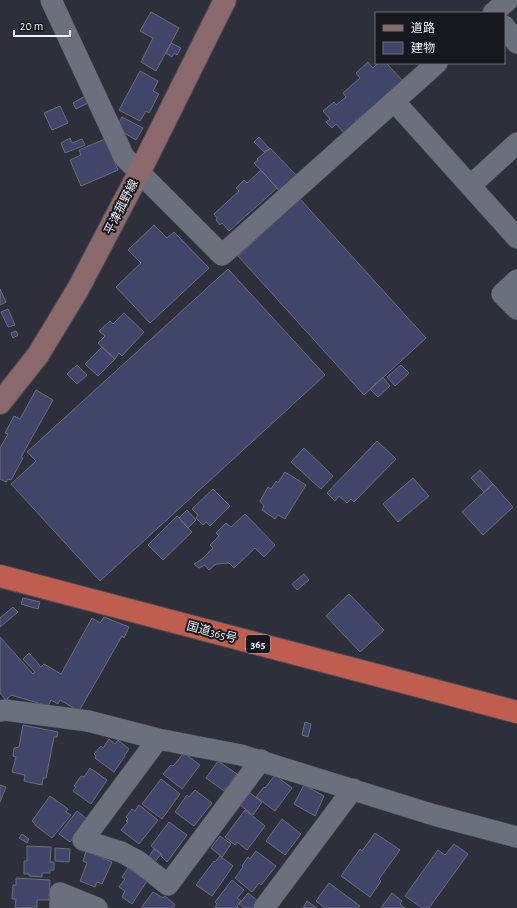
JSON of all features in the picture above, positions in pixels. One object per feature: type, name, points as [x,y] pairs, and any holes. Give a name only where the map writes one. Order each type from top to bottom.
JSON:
[{"type":"highway","name":"国道365号","points":[[0,576],[517,712]]},
{"type":"main road","name":"平津菰野線","points":[[0,403],[38,355],[78,289],[140,171],[225,0]]},
{"type":"street","points":[[51,0],[124,157],[140,171],[222,255],[436,64]]},
{"type":"street","points":[[484,0],[492,12]]},
{"type":"street","points":[[494,12],[508,0]]},
{"type":"street","points":[[505,27],[517,44]]},
{"type":"street","points":[[394,101],[517,238]]},
{"type":"street","points":[[470,186],[517,143]]},
{"type":"street","points":[[517,280],[502,294],[517,309]]},
{"type":"street","points":[[0,711],[5,710],[88,721],[158,739],[241,755],[434,815],[517,837]]},
{"type":"street","points":[[158,739],[83,840],[121,852],[138,861],[168,885],[260,760]]},
{"type":"street","points":[[264,908],[353,789]]},
{"type":"street","points":[[60,908],[60,893],[97,908]]},
{"type":"building","points":[[151,12],[179,28],[156,71],[141,62],[153,38],[140,31]]},
{"type":"building","points":[[171,43],[181,48],[177,55],[174,53],[172,57],[166,53]]},
{"type":"building","points":[[368,62],[373,68],[377,64],[387,64],[404,82],[366,117],[364,114],[355,121],[358,124],[346,135],[336,124],[332,128],[326,122],[330,119],[323,111],[334,102],[336,105],[346,97],[343,93],[360,78],[356,73]]},
{"type":"building","points":[[140,71],[158,81],[153,91],[159,94],[149,113],[146,111],[140,121],[119,110]]},
{"type":"building","points":[[85,96],[88,103],[76,109],[73,103]]},
{"type":"building","points":[[60,106],[68,123],[52,130],[44,113]]},
{"type":"building","points":[[122,117],[143,128],[136,140],[116,128]]},
{"type":"building","points":[[259,137],[270,149],[264,152],[254,142]]},
{"type":"building","points":[[70,138],[72,143],[82,139],[85,145],[65,153],[61,143]]},
{"type":"building","points":[[105,139],[118,170],[81,186],[70,160],[81,155],[79,150]]},
{"type":"building","points":[[270,148],[298,177],[282,193],[254,163]]},
{"type":"building","points":[[261,170],[277,188],[229,231],[222,223],[220,225],[214,214],[239,191],[236,188],[244,180],[247,183]]},
{"type":"building","points":[[300,199],[426,338],[364,395],[238,256]]},
{"type":"building","points":[[154,225],[167,238],[174,232],[209,268],[150,323],[116,287],[141,263],[128,250]]},
{"type":"building","points":[[228,269],[325,375],[100,581],[11,484],[36,461],[27,452]]},
{"type":"building","points":[[0,289],[6,302],[0,305]]},
{"type":"building","points":[[8,309],[15,325],[8,327],[1,312]]},
{"type":"building","points":[[124,313],[144,332],[122,356],[119,353],[115,359],[98,343],[105,336],[99,331],[110,321],[113,324]]},
{"type":"building","points":[[16,331],[18,335],[13,338],[11,333]]},
{"type":"building","points":[[102,347],[115,359],[98,376],[85,364]]},
{"type":"building","points":[[77,365],[87,375],[77,384],[67,374]]},
{"type":"building","points":[[401,365],[409,373],[395,386],[387,377]]},
{"type":"building","points":[[383,377],[390,386],[378,397],[370,389]]},
{"type":"building","points":[[36,390],[53,400],[21,457],[23,458],[11,480],[8,479],[6,482],[0,479],[0,448],[8,434],[5,433],[14,416],[20,419]]},
{"type":"building","points":[[377,441],[396,459],[354,502],[351,499],[347,503],[339,496],[335,501],[327,493]]},
{"type":"building","points":[[304,448],[333,476],[321,489],[291,462]]},
{"type":"building","points":[[480,470],[493,484],[484,492],[471,478]]},
{"type":"building","points":[[285,472],[306,485],[285,519],[278,515],[275,519],[262,510],[264,506],[260,501],[268,487],[271,489],[276,481],[278,483]]},
{"type":"building","points":[[413,478],[429,496],[398,522],[383,504]]},
{"type":"building","points":[[493,484],[513,507],[483,535],[462,512]]},
{"type":"building","points":[[213,489],[230,506],[210,526],[206,522],[203,525],[196,518],[198,515],[192,509]]},
{"type":"building","points":[[187,510],[196,520],[188,528],[179,518]]},
{"type":"building","points":[[245,514],[275,545],[264,557],[255,548],[234,568],[229,563],[216,564],[209,570],[205,565],[199,568],[194,564],[202,559],[213,548],[210,545],[219,536],[216,533],[226,523],[231,527]]},
{"type":"building","points":[[177,516],[192,532],[163,560],[148,545]]},
{"type":"building","points":[[304,574],[309,580],[297,590],[292,584]]},
{"type":"building","points":[[349,594],[384,630],[360,652],[326,616]]},
{"type":"building","points":[[23,598],[40,602],[38,609],[21,604]]},
{"type":"building","points":[[13,607],[18,612],[0,627],[0,618]]},
{"type":"building","points":[[104,617],[129,627],[124,638],[122,636],[79,711],[60,700],[58,704],[51,700],[48,706],[11,695],[6,700],[0,693],[0,637],[33,674],[35,672],[23,659],[29,653],[41,667],[44,664],[61,674],[92,618],[100,623]]},
{"type":"building","points":[[305,722],[311,724],[308,737],[302,735]]},
{"type":"building","points":[[23,725],[58,732],[57,737],[54,737],[46,778],[43,778],[42,785],[24,781],[25,775],[12,772],[16,757],[13,756],[14,748],[19,747]]},
{"type":"building","points":[[109,739],[115,744],[118,740],[129,749],[114,772],[95,758],[96,756],[94,754],[101,746],[103,748]]},
{"type":"building","points":[[184,753],[200,765],[182,789],[163,774],[171,765],[173,766]]},
{"type":"building","points":[[218,761],[237,774],[230,782],[233,784],[230,789],[227,787],[224,791],[206,778]]},
{"type":"building","points":[[90,768],[107,780],[91,804],[73,791],[76,787],[74,786],[81,776],[84,777]]},
{"type":"building","points":[[275,775],[292,788],[275,811],[256,797]]},
{"type":"building","points":[[161,779],[180,794],[162,819],[142,804]]},
{"type":"building","points":[[0,785],[6,787],[0,802]]},
{"type":"building","points":[[304,785],[324,796],[315,816],[294,804]]},
{"type":"building","points":[[195,790],[212,803],[194,826],[175,812],[187,795],[189,797]]},
{"type":"building","points":[[250,793],[262,802],[253,815],[240,805]]},
{"type":"building","points":[[50,796],[68,809],[66,812],[71,815],[52,838],[32,821]]},
{"type":"building","points":[[139,805],[158,820],[139,844],[121,830],[128,822],[126,821],[128,819],[126,817],[132,809],[135,811]]},
{"type":"building","points":[[245,810],[265,826],[247,850],[237,842],[235,845],[225,837]]},
{"type":"building","points":[[77,811],[87,819],[70,842],[59,834]]},
{"type":"building","points":[[282,819],[301,834],[285,855],[266,841]]},
{"type":"building","points":[[169,822],[187,835],[167,862],[161,856],[162,854],[151,846]]},
{"type":"building","points":[[375,833],[400,850],[379,879],[381,881],[370,897],[341,876],[360,849],[362,851]]},
{"type":"building","points":[[22,834],[29,839],[27,843],[19,838]]},
{"type":"building","points":[[220,836],[231,844],[222,857],[211,848]]},
{"type":"building","points":[[454,844],[468,854],[429,908],[422,908],[405,896],[438,850],[445,855]]},
{"type":"building","points":[[27,846],[51,847],[50,862],[54,862],[54,870],[50,870],[50,873],[42,873],[42,877],[24,874],[24,861],[27,861]]},
{"type":"building","points":[[55,848],[70,849],[69,862],[55,861]]},
{"type":"building","points":[[154,849],[161,854],[154,863],[148,858]]},
{"type":"building","points":[[86,851],[112,862],[102,884],[97,882],[95,887],[80,881],[87,863],[83,861]]},
{"type":"building","points":[[256,851],[276,866],[261,885],[259,883],[252,892],[235,878],[248,857],[250,859]]},
{"type":"building","points":[[220,856],[233,866],[212,896],[196,885],[214,861],[215,862]]},
{"type":"building","points":[[128,868],[147,881],[132,904],[122,897],[125,891],[119,887],[125,879],[122,877]]},
{"type":"building","points":[[16,878],[50,880],[49,900],[37,900],[37,907],[15,908],[16,899],[12,899],[13,885],[16,885]]},
{"type":"building","points":[[232,880],[244,890],[237,898],[241,901],[237,906],[239,908],[215,907],[217,904],[215,902]]},
{"type":"building","points":[[329,883],[360,906],[358,908],[325,908],[316,901]]},
{"type":"building","points":[[153,892],[163,898],[165,896],[175,905],[173,908],[141,908]]},
{"type":"building","points":[[248,893],[258,901],[253,908],[244,908],[239,904]]},
{"type":"building","points":[[392,893],[402,901],[400,904],[405,908],[381,908]]},
{"type":"building","points":[[307,901],[317,908],[303,908]]}]
